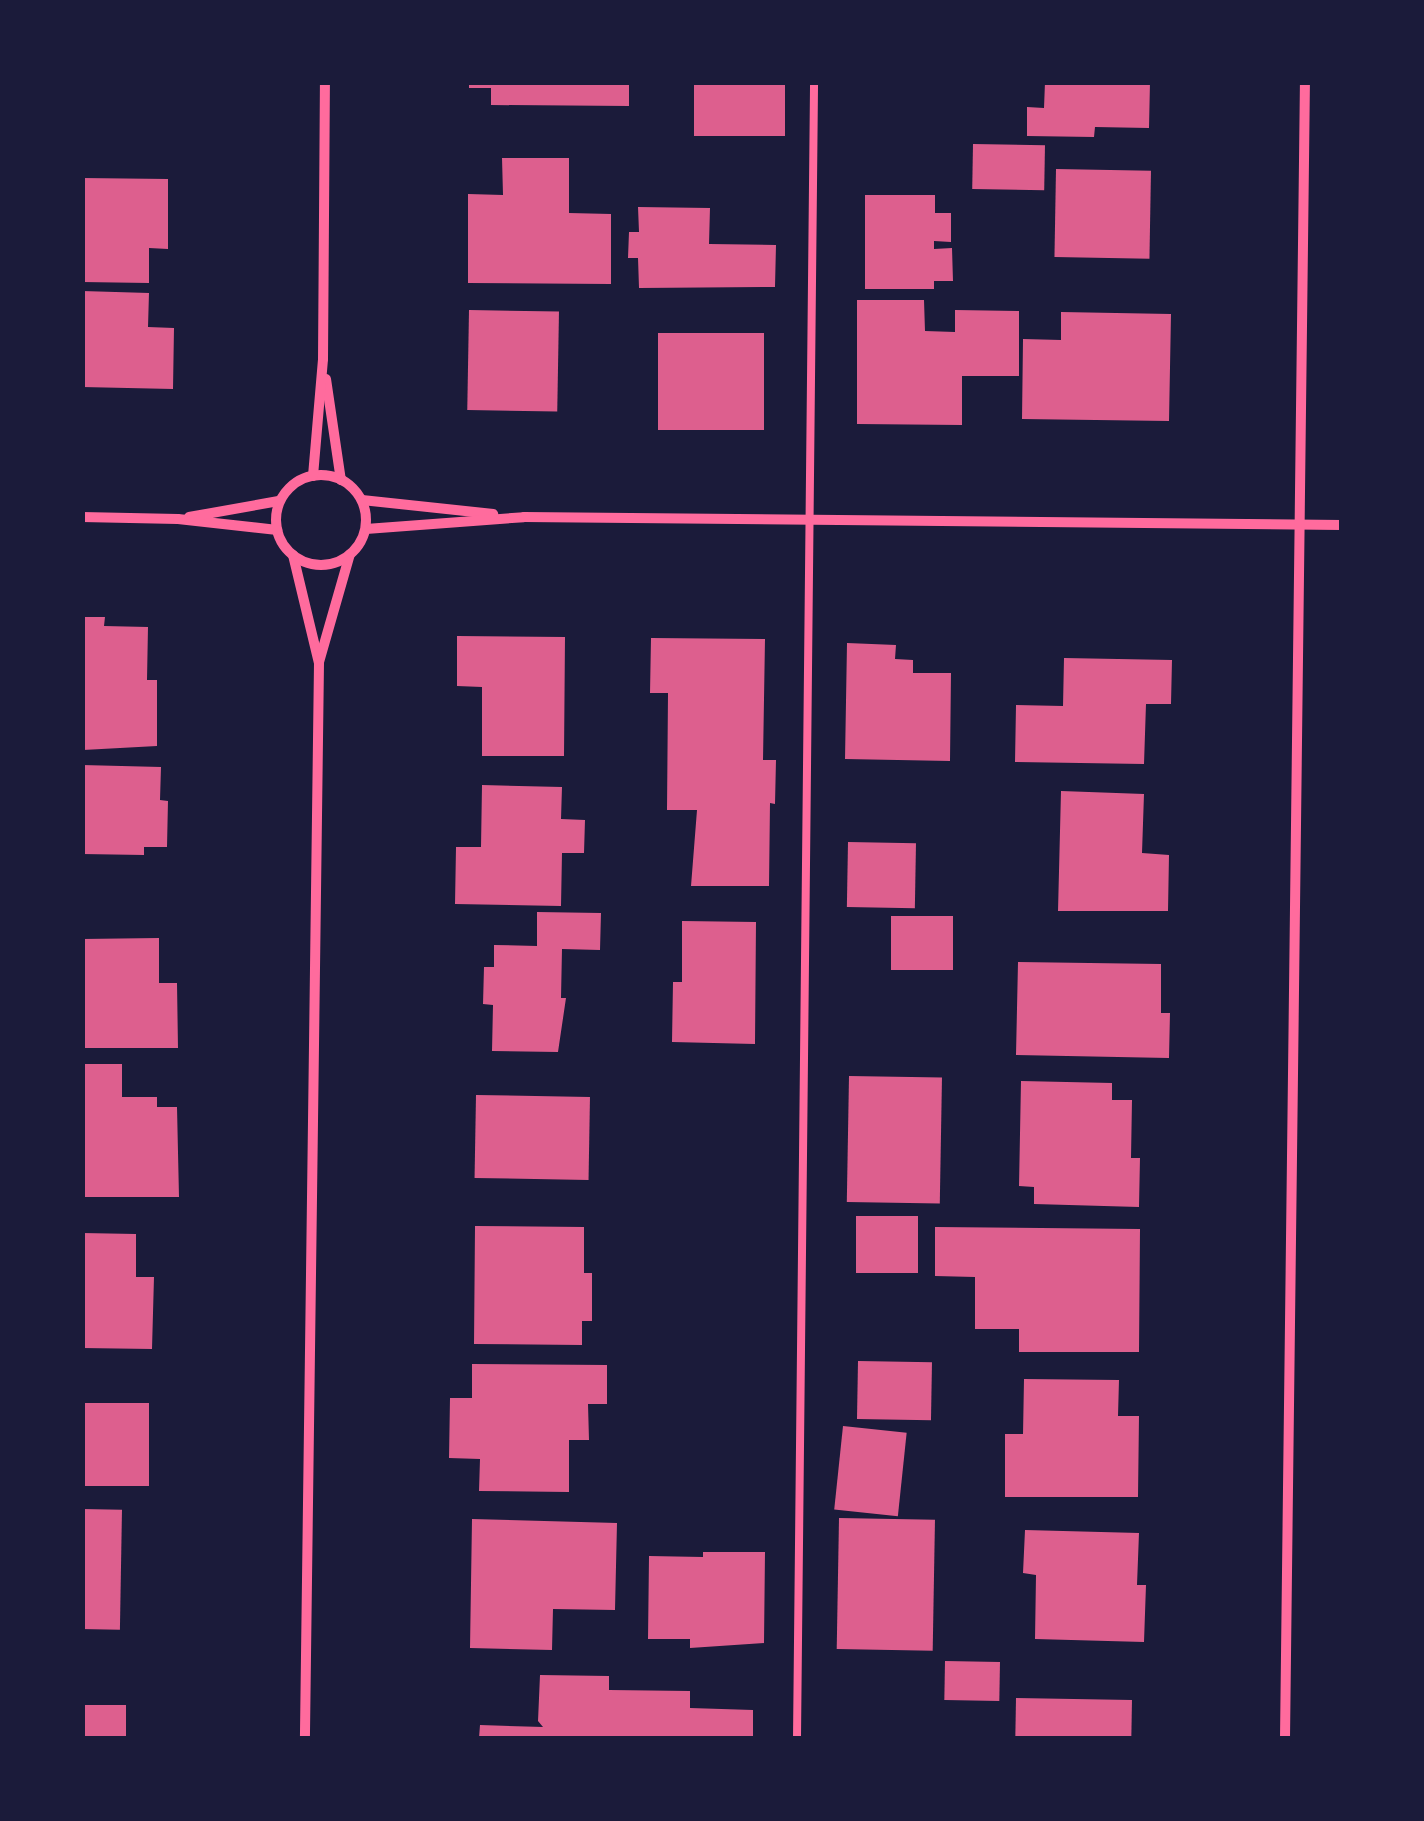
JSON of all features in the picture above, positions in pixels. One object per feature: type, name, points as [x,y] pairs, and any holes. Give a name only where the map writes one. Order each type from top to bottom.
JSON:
[{"type":"street","points":[[313,476],[322,358],[326,82]]},
{"type":"street","points":[[1286,1738],[1305,82]]},
{"type":"street","points":[[322,358],[341,480]]},
{"type":"street","points":[[305,1738],[319,663],[293,556],[277,530],[279,501],[288,489],[313,476],[341,480],[362,500],[524,517]]},
{"type":"street","points":[[319,663],[350,554],[366,528],[362,500]]},
{"type":"street","points":[[178,519],[279,501]]},
{"type":"street","points":[[82,517],[178,519],[277,530]]},
{"type":"street","points":[[366,528],[524,517],[1342,525]]},
{"type":"street","points":[[293,556],[322,566],[350,554]]},
{"type":"lane","points":[[797,1738],[814,82]]},
{"type":"building","points":[[469,82],[629,82],[629,106],[491,105],[491,88],[469,88]]},
{"type":"building","points":[[694,82],[785,82],[785,136],[694,136]]},
{"type":"building","points":[[1045,82],[1150,82],[1149,128],[1095,127],[1094,137],[1027,136],[1027,107],[1044,108]]},
{"type":"building","points":[[973,144],[1045,145],[1044,190],[972,189]]},
{"type":"building","points":[[502,158],[569,158],[569,213],[611,214],[611,284],[468,283],[468,194],[503,195]]},
{"type":"building","points":[[1056,169],[1151,171],[1149,259],[1054,257]]},
{"type":"building","points":[[82,178],[168,179],[168,249],[149,248],[149,283],[82,282]]},
{"type":"building","points":[[865,195],[935,195],[935,213],[951,213],[951,242],[934,241],[934,249],[952,248],[953,281],[934,281],[934,289],[865,289]]},
{"type":"building","points":[[638,207],[710,208],[709,244],[776,245],[775,287],[639,288],[638,258],[628,258],[629,232],[639,232]]},
{"type":"building","points":[[82,291],[149,293],[148,327],[174,328],[173,389],[82,387]]},
{"type":"building","points":[[857,300],[924,300],[925,331],[955,332],[955,310],[1019,311],[1019,376],[962,376],[962,425],[857,424]]},
{"type":"building","points":[[469,310],[559,312],[557,412],[467,410]]},
{"type":"building","points":[[1061,312],[1171,314],[1169,421],[1022,419],[1023,339],[1061,340]]},
{"type":"building","points":[[658,333],[764,333],[764,430],[658,430]]},
{"type":"building","points":[[82,617],[105,617],[104,626],[148,627],[147,680],[157,680],[157,746],[83,750]]},
{"type":"building","points":[[457,636],[565,637],[564,756],[482,756],[482,687],[457,686]]},
{"type":"building","points":[[651,638],[765,639],[763,760],[776,760],[775,804],[770,803],[769,886],[691,886],[697,810],[667,810],[668,693],[650,693]]},
{"type":"building","points":[[847,643],[896,645],[895,659],[913,660],[913,673],[951,673],[950,761],[845,759]]},
{"type":"building","points":[[1064,658],[1172,660],[1171,704],[1146,704],[1144,764],[1015,762],[1016,705],[1063,706]]},
{"type":"building","points":[[82,765],[161,767],[160,800],[168,801],[167,847],[144,847],[144,855],[82,854]]},
{"type":"building","points":[[482,785],[562,787],[561,819],[585,820],[584,853],[562,853],[561,906],[455,904],[456,847],[481,847]]},
{"type":"building","points":[[1061,791],[1144,794],[1142,853],[1169,855],[1168,911],[1058,911]]},
{"type":"building","points":[[848,842],[916,843],[915,908],[847,907]]},
{"type":"building","points":[[537,912],[601,913],[600,950],[562,949],[561,998],[566,998],[558,1052],[492,1051],[493,1005],[483,1004],[484,967],[494,967],[494,945],[537,946]]},
{"type":"building","points":[[891,916],[953,916],[953,970],[891,970]]},
{"type":"building","points":[[682,921],[756,922],[755,1044],[672,1042],[673,982],[682,982]]},
{"type":"building","points":[[159,938],[159,983],[177,983],[178,1048],[82,1048],[82,939]]},
{"type":"building","points":[[1018,962],[1161,964],[1161,1013],[1170,1013],[1169,1058],[1016,1055]]},
{"type":"building","points":[[82,1064],[122,1064],[122,1097],[157,1097],[157,1107],[177,1107],[179,1197],[82,1197]]},
{"type":"building","points":[[849,1076],[942,1078],[940,1204],[847,1202]]},
{"type":"building","points":[[1021,1081],[1112,1083],[1112,1100],[1132,1100],[1131,1158],[1140,1158],[1139,1207],[1034,1204],[1034,1187],[1019,1186]]},
{"type":"building","points":[[476,1095],[590,1097],[589,1180],[475,1178]]},
{"type":"building","points":[[856,1216],[918,1216],[918,1273],[856,1273]]},
{"type":"building","points":[[475,1226],[584,1227],[584,1273],[592,1273],[592,1321],[582,1321],[582,1345],[474,1344]]},
{"type":"building","points":[[935,1227],[1140,1229],[1139,1352],[1019,1352],[1019,1329],[975,1329],[975,1277],[935,1276]]},
{"type":"building","points":[[82,1233],[136,1234],[136,1277],[154,1277],[152,1349],[82,1348]]},
{"type":"building","points":[[858,1361],[932,1362],[931,1420],[857,1419]]},
{"type":"building","points":[[472,1364],[607,1365],[607,1404],[588,1404],[589,1440],[569,1440],[569,1492],[479,1491],[480,1459],[449,1458],[450,1398],[472,1398]]},
{"type":"building","points":[[1024,1379],[1119,1380],[1118,1416],[1139,1416],[1138,1497],[1005,1497],[1005,1434],[1023,1434]]},
{"type":"building","points":[[82,1403],[149,1403],[149,1486],[82,1486]]},
{"type":"building","points":[[843,1426],[907,1433],[898,1516],[834,1510]]},
{"type":"building","points":[[82,1509],[122,1510],[120,1630],[82,1629]]},
{"type":"building","points":[[839,1518],[935,1520],[933,1651],[837,1649]]},
{"type":"building","points":[[472,1519],[617,1523],[615,1610],[553,1609],[552,1650],[470,1648]]},
{"type":"building","points":[[1025,1530],[1139,1533],[1137,1585],[1146,1585],[1144,1642],[1035,1639],[1036,1575],[1023,1573]]},
{"type":"building","points":[[703,1552],[765,1552],[764,1643],[690,1648],[690,1639],[648,1639],[649,1556],[703,1557]]},
{"type":"building","points":[[945,1661],[1000,1662],[999,1701],[944,1700]]},
{"type":"building","points":[[540,1675],[609,1676],[609,1690],[690,1691],[690,1708],[753,1710],[753,1738],[479,1738],[480,1725],[543,1727],[538,1721]]},
{"type":"building","points":[[1016,1698],[1132,1700],[1131,1738],[1015,1738]]},
{"type":"building","points":[[82,1705],[126,1705],[126,1738],[82,1738]]}]
